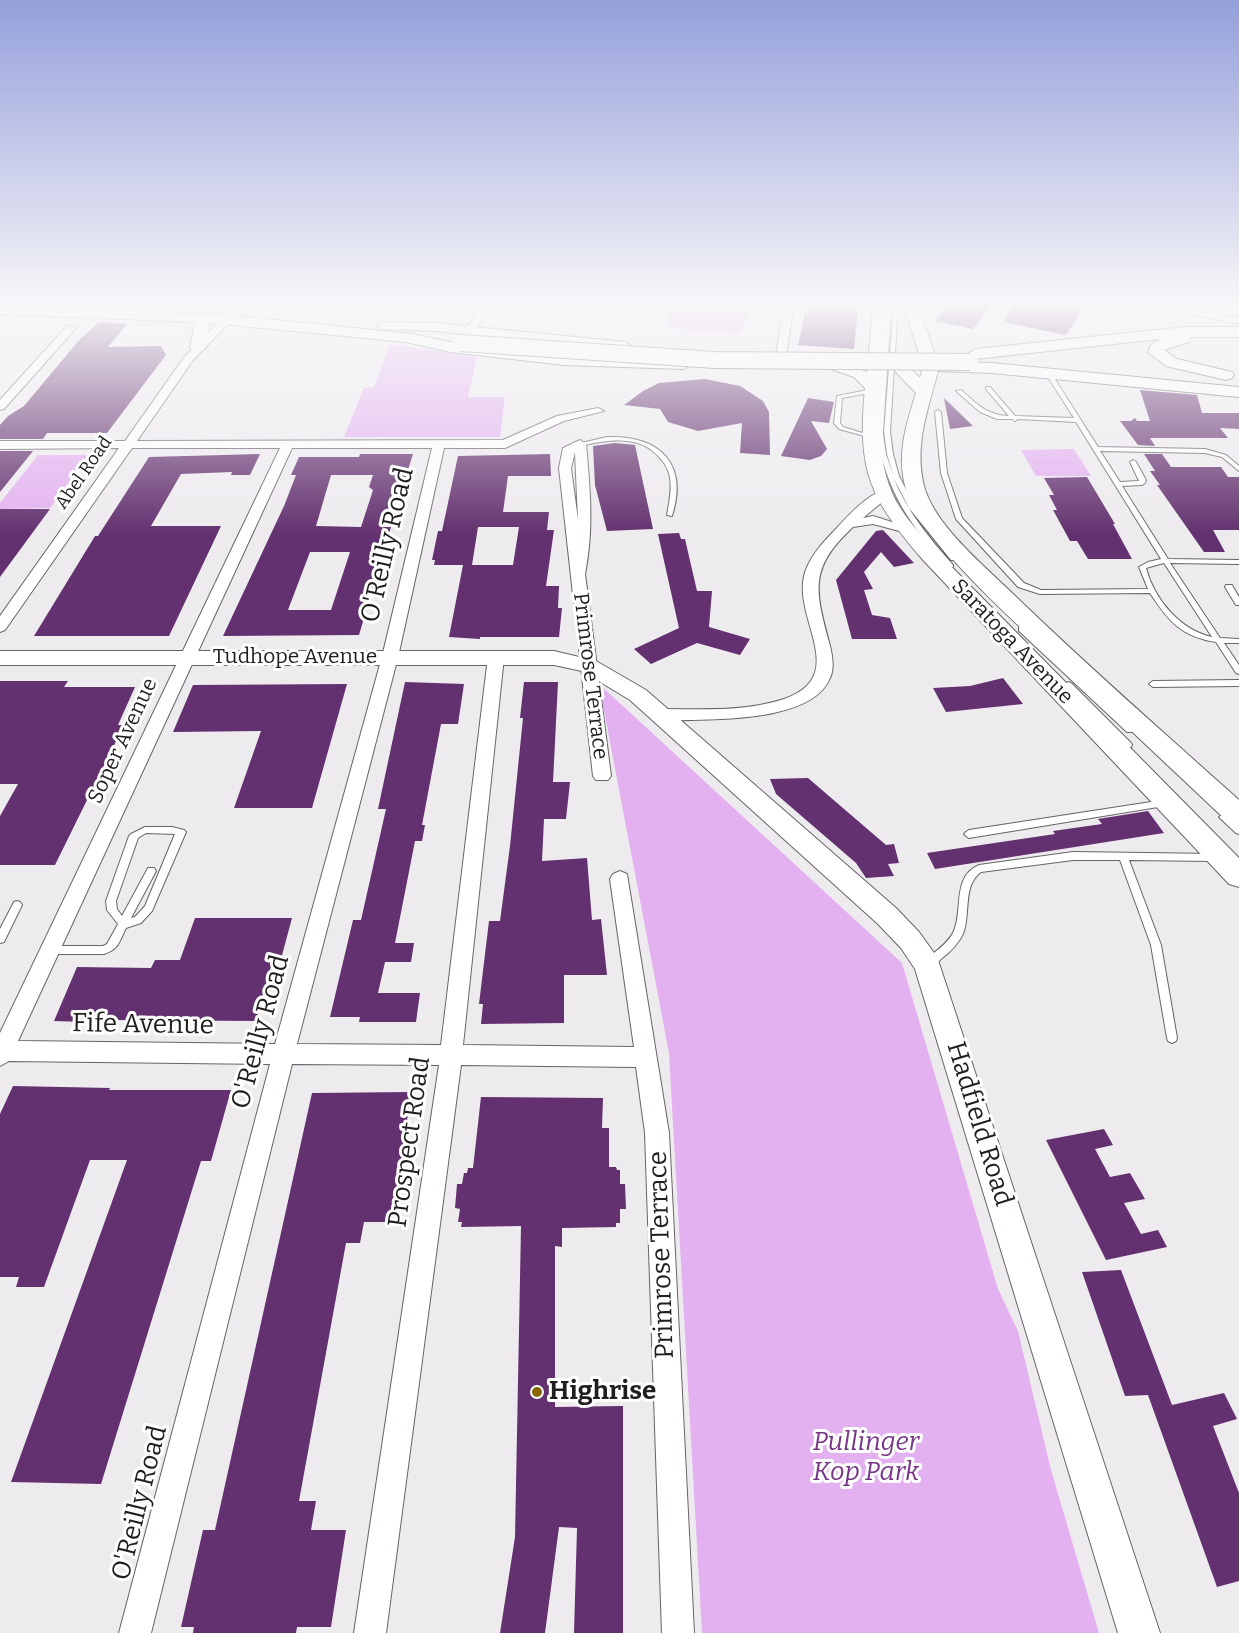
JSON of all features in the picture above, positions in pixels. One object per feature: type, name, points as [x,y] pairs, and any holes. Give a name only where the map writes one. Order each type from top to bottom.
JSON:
[{"type":"main road","points":[[866,381],[873,389]]},
{"type":"main road","name":"Saratoga Avenue","points":[[877,381],[873,389],[870,437],[883,495],[907,530],[1174,801],[1219,857],[1239,876]]},
{"type":"main road","points":[[1125,381],[1239,392]]},
{"type":"main road","points":[[1222,381],[1239,384]]},
{"type":"main road","name":"Saratoga Avenue","points":[[928,382],[916,416],[910,443],[915,487],[929,517],[968,562],[1230,815]]},
{"type":"street","points":[[0,407],[23,381]]},
{"type":"street","name":"Abel Road","points":[[0,627],[125,445],[173,381]]},
{"type":"street","points":[[0,445],[508,443],[567,416],[598,411]]},
{"type":"street","name":"Primrose Terrace","points":[[580,444],[586,518],[585,546],[578,577],[602,776]]},
{"type":"street","name":"Soper Avenue","points":[[1,1053],[287,445]]},
{"type":"street","name":"O'Reilly Road","points":[[135,1633],[283,1055],[390,657],[439,445]]},
{"type":"street","points":[[661,715],[774,708],[806,697],[818,687],[826,667],[812,602],[811,575],[815,563],[849,524],[883,495]]},
{"type":"street","points":[[849,524],[873,520],[907,530]]},
{"type":"street","name":"Tudhope Avenue","points":[[0,658],[496,657],[554,658],[589,666]]},
{"type":"street","name":"Prospect Road","points":[[370,1633],[451,1056],[496,657]]},
{"type":"street","name":"Hadfield Road","points":[[589,666],[638,695],[661,715],[887,916],[910,940],[927,965],[1139,1633]]},
{"type":"street","name":"Primrose Terrace","points":[[620,879],[657,1133],[678,1633]]},
{"type":"street","name":"Fife Avenue","points":[[1,1053],[645,1057]]},
{"type":"lane","points":[[886,381],[881,444],[887,472],[901,504],[937,552],[1131,749]]},
{"type":"lane","points":[[887,381],[887,432],[890,454],[897,476],[912,508],[952,558],[1064,670],[1139,737]]},
{"type":"lane","points":[[1054,381],[1167,562],[1239,671]]},
{"type":"lane","points":[[988,388],[1015,419]]},
{"type":"lane","points":[[870,437],[841,428],[837,423],[839,397],[873,389]]},
{"type":"lane","points":[[958,391],[982,411],[997,417],[1079,420]]},
{"type":"lane","points":[[938,412],[944,473],[959,519],[1021,585],[1040,592],[1152,591]]},
{"type":"lane","points":[[580,444],[606,438],[625,438],[645,443],[657,453],[672,474],[674,489],[670,515]]},
{"type":"lane","points":[[1097,449],[1204,451],[1224,456],[1239,469]]},
{"type":"lane","points":[[1119,484],[1142,483],[1143,480],[1133,462]]},
{"type":"lane","points":[[1239,562],[1167,562],[1142,567],[1152,591],[1176,625],[1201,638],[1239,641]]},
{"type":"lane","points":[[1229,587],[1239,603]]},
{"type":"lane","points":[[1153,684],[1239,683]]},
{"type":"lane","points":[[1166,761],[1191,784]]},
{"type":"lane","points":[[969,834],[1174,801]]},
{"type":"lane","points":[[1230,815],[1239,831]]},
{"type":"lane","points":[[145,830],[178,830],[180,832],[149,908],[138,920],[124,926],[112,910],[111,901],[135,836],[145,830]]},
{"type":"lane","points":[[927,965],[950,947],[958,934],[963,916],[967,879],[971,872],[1073,856],[1219,857]]},
{"type":"lane","points":[[1123,856],[1154,937],[1172,1038]]},
{"type":"lane","points":[[50,950],[104,950],[115,942],[151,871]]},
{"type":"lane","points":[[0,939],[17,905]]},
{"type":"green space","points":[[376,381],[472,381],[468,397],[505,397],[500,437],[344,437],[364,388],[374,387]]},
{"type":"green space","points":[[1074,449],[1091,476],[1036,476],[1021,450]]},
{"type":"green space","points":[[38,455],[89,455],[50,508],[0,509],[0,503]]},
{"type":"green space","name":"Pullinger Kop Park","points":[[599,684],[902,963],[998,1289],[1018,1331],[1051,1470],[1099,1633],[702,1633],[669,1053]]},
{"type":"building","points":[[45,381],[146,381],[107,433],[47,433],[43,439],[0,439],[0,425],[8,416],[24,406]]},
{"type":"building","points":[[716,381],[740,386],[763,401],[769,412],[770,455],[740,453],[742,423],[698,431],[668,422],[660,409],[624,405],[659,383]]},
{"type":"building","points":[[1140,390],[1197,395],[1202,413],[1239,413],[1239,429],[1220,428],[1228,438],[1150,438],[1155,446],[1138,445],[1120,421],[1131,421],[1135,418],[1137,421],[1150,421]]},
{"type":"building","points":[[808,398],[834,402],[829,423],[811,421],[827,449],[821,456],[810,460],[781,456]]},
{"type":"building","points":[[944,398],[973,426],[950,429]]},
{"type":"building","points":[[615,443],[635,445],[653,529],[607,531],[595,485],[593,446]]},
{"type":"building","points":[[0,451],[33,451],[0,492]]},
{"type":"building","points":[[260,454],[250,475],[231,475],[232,472],[181,474],[151,526],[221,526],[169,636],[34,636],[95,536],[98,536],[149,457]]},
{"type":"building","points":[[360,454],[413,454],[402,489],[394,490],[383,527],[391,527],[359,635],[223,636],[284,506],[296,475],[291,475],[299,457],[359,457]],"holes":[[[331,475],[373,475],[369,487],[373,490],[361,527],[316,526]],[[310,552],[350,552],[331,610],[288,610]]]},
{"type":"building","points":[[550,454],[551,476],[508,476],[503,512],[549,512],[547,530],[554,530],[546,586],[559,586],[558,608],[562,608],[559,637],[480,637],[480,639],[449,637],[463,565],[434,565],[435,560],[432,560],[438,531],[442,531],[458,456]],"holes":[[[478,527],[519,527],[513,565],[472,565]]]},
{"type":"building","points":[[1144,454],[1162,454],[1171,467],[1221,467],[1228,477],[1239,477],[1239,530],[1213,530],[1225,552],[1204,552],[1157,485],[1160,485],[1150,471],[1155,471]]},
{"type":"building","points":[[1087,477],[1115,524],[1113,524],[1132,559],[1088,559],[1077,541],[1070,541],[1053,510],[1057,510],[1049,495],[1054,495],[1044,478]]},
{"type":"building","points":[[0,509],[50,509],[0,577]]},
{"type":"building","points":[[883,530],[914,563],[894,567],[881,552],[864,572],[873,589],[864,590],[872,615],[890,618],[897,639],[852,639],[836,580],[876,531]]},
{"type":"building","points":[[679,533],[681,539],[685,539],[697,591],[712,591],[709,627],[750,639],[740,655],[697,643],[651,664],[634,649],[679,628],[658,534]]},
{"type":"building","points":[[1003,678],[1023,704],[946,712],[933,688],[970,686]]},
{"type":"building","points":[[0,681],[68,681],[64,687],[135,687],[118,725],[124,725],[55,865],[0,865],[0,816],[18,784],[0,784]]},
{"type":"building","points":[[405,682],[464,684],[458,724],[441,724],[422,825],[425,825],[422,841],[415,841],[395,943],[414,943],[411,962],[385,962],[378,993],[420,993],[416,1022],[359,1022],[360,1017],[330,1017],[353,920],[361,920],[386,809],[378,809]]},
{"type":"building","points":[[524,682],[558,682],[553,782],[570,782],[566,819],[544,819],[542,861],[587,858],[592,920],[601,919],[607,975],[564,975],[564,1023],[481,1024],[483,1004],[479,1004],[489,921],[500,921],[510,846],[523,718],[520,718]]},
{"type":"building","points":[[347,684],[312,808],[234,808],[261,731],[173,732],[193,685]]},
{"type":"building","points":[[808,778],[886,845],[894,844],[899,863],[888,864],[894,876],[866,878],[856,863],[776,794],[770,779]]},
{"type":"building","points":[[1148,811],[1164,833],[935,869],[927,853],[1055,834],[1053,831],[1102,824],[1098,819]]},
{"type":"building","points":[[195,918],[292,918],[281,959],[273,959],[256,1021],[115,1020],[114,1023],[54,1021],[77,967],[151,968],[155,960],[180,960]]},
{"type":"building","points":[[13,1086],[110,1088],[109,1090],[231,1090],[211,1161],[201,1161],[101,1484],[11,1482],[127,1160],[90,1160],[44,1287],[16,1287],[19,1277],[0,1277],[0,1114]]},
{"type":"building","points":[[411,1092],[393,1222],[364,1222],[360,1243],[346,1243],[299,1501],[316,1501],[311,1530],[346,1530],[331,1627],[297,1627],[296,1633],[193,1633],[194,1627],[181,1627],[203,1530],[215,1530],[312,1093]]},
{"type":"building","points":[[481,1097],[603,1098],[602,1128],[609,1128],[609,1167],[616,1167],[620,1170],[620,1184],[625,1184],[626,1209],[620,1209],[620,1223],[616,1223],[616,1227],[562,1228],[562,1247],[555,1246],[555,1407],[623,1406],[623,1633],[574,1633],[577,1528],[559,1527],[545,1633],[500,1633],[515,1537],[521,1226],[461,1227],[462,1222],[458,1222],[460,1209],[455,1208],[457,1184],[462,1184],[464,1173],[467,1173],[468,1168],[473,1168]]},
{"type":"building","points":[[1104,1129],[1113,1145],[1095,1149],[1110,1177],[1130,1173],[1145,1199],[1124,1203],[1141,1234],[1158,1230],[1167,1247],[1106,1260],[1046,1140]]},
{"type":"building","points":[[1121,1270],[1172,1405],[1224,1393],[1237,1419],[1213,1426],[1239,1493],[1239,1581],[1217,1587],[1148,1395],[1125,1396],[1082,1272]]},
{"type":"place","name":"Highrise","points":[[537,1392]]}]
